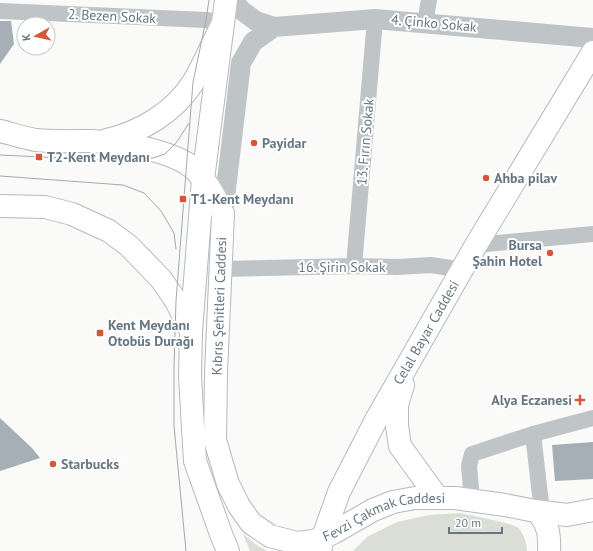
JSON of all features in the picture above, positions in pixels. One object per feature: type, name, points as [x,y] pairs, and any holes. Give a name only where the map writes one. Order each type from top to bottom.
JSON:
[{"type":"main road","points":[[226,0],[203,179],[191,332],[190,377],[195,461],[228,551]]},
{"type":"main road","points":[[92,141],[122,136],[157,119],[178,102],[193,82],[223,23]]},
{"type":"main road","name":"Celal Bayar Caddesi","points":[[319,543],[339,492],[376,420],[476,245],[593,52]]},
{"type":"main road","points":[[0,131],[36,140],[92,141],[137,146],[165,154],[186,163],[203,179],[214,195],[223,214]]},
{"type":"main road","points":[[0,206],[45,207],[72,214],[109,231],[129,246],[161,279],[176,301],[191,332]]},
{"type":"main road","name":"Kıbrıs Şehitleri Caddesi","points":[[223,214],[216,373],[215,440],[228,484],[239,506],[251,523],[270,536],[297,543],[319,543]]},
{"type":"main road","points":[[409,363],[398,405],[397,426],[400,446],[455,498]]},
{"type":"main road","name":"Fevzi Çakmak Caddesi","points":[[319,543],[333,533],[373,510],[393,502],[415,498],[455,498],[539,512],[567,515],[593,510]]},
{"type":"main road","points":[[539,512],[548,528],[549,551]]},
{"type":"street","points":[[233,0],[241,10],[256,21],[274,27]]},
{"type":"street","points":[[425,22],[429,0]]},
{"type":"street","name":"2. Bezen Sokak","points":[[0,11],[19,6],[206,20],[223,23]]},
{"type":"street","name":"4. Çinko Sokak","points":[[274,27],[376,19],[425,22],[593,38]]},
{"type":"street","name":"13. Fırın Sokak","points":[[354,266],[376,19]]},
{"type":"street","name":"Kıbrıs Şehitleri Caddesi","points":[[223,214],[241,63],[253,42],[274,27]]},
{"type":"street","points":[[476,245],[593,234]]},
{"type":"street","name":"16. Şirin Sokak","points":[[221,269],[235,267],[397,267],[431,265],[463,270]]},
{"type":"street","points":[[455,498],[469,466],[472,454],[533,434],[593,418]]},
{"type":"street","points":[[533,434],[539,512]]},
{"type":"shaded area","points":[[460,513],[499,521],[518,528],[525,539],[527,551],[353,551],[367,537],[397,522],[429,515]]},
{"type":"shaded area","points":[[243,534],[258,546],[267,551],[250,551]]},
{"type":"building","points":[[0,21],[11,21],[14,44],[0,64]]},
{"type":"building","points":[[0,418],[32,448],[40,458],[0,471]]},
{"type":"building","points":[[593,442],[593,479],[555,481],[552,445]]},
{"type":"tram line","points":[[186,551],[174,426],[176,301],[193,82],[209,0]]},
{"type":"tram line","points":[[0,155],[126,161],[153,158],[165,154],[176,143],[189,123]]},
{"type":"tram line","points":[[0,176],[123,185],[144,193],[161,211],[174,233],[176,249]]},
{"type":"place","name":"Payidar","points":[[254,143]]},
{"type":"place","name":"T2-Kent Meydanı","points":[[39,157]]},
{"type":"place","name":"Ahba pilav","points":[[486,178]]},
{"type":"place","name":"T1-Kent Meydanı","points":[[183,199]]},
{"type":"place","name":"Bursa Şahin Hotel","points":[[550,253]]},
{"type":"place","name":"Kent Meydanı Otobüs Durağı","points":[[100,333]]},
{"type":"place","name":"Alya Eczanesi","points":[[580,400]]},
{"type":"place","name":"Starbucks","points":[[53,464]]}]
